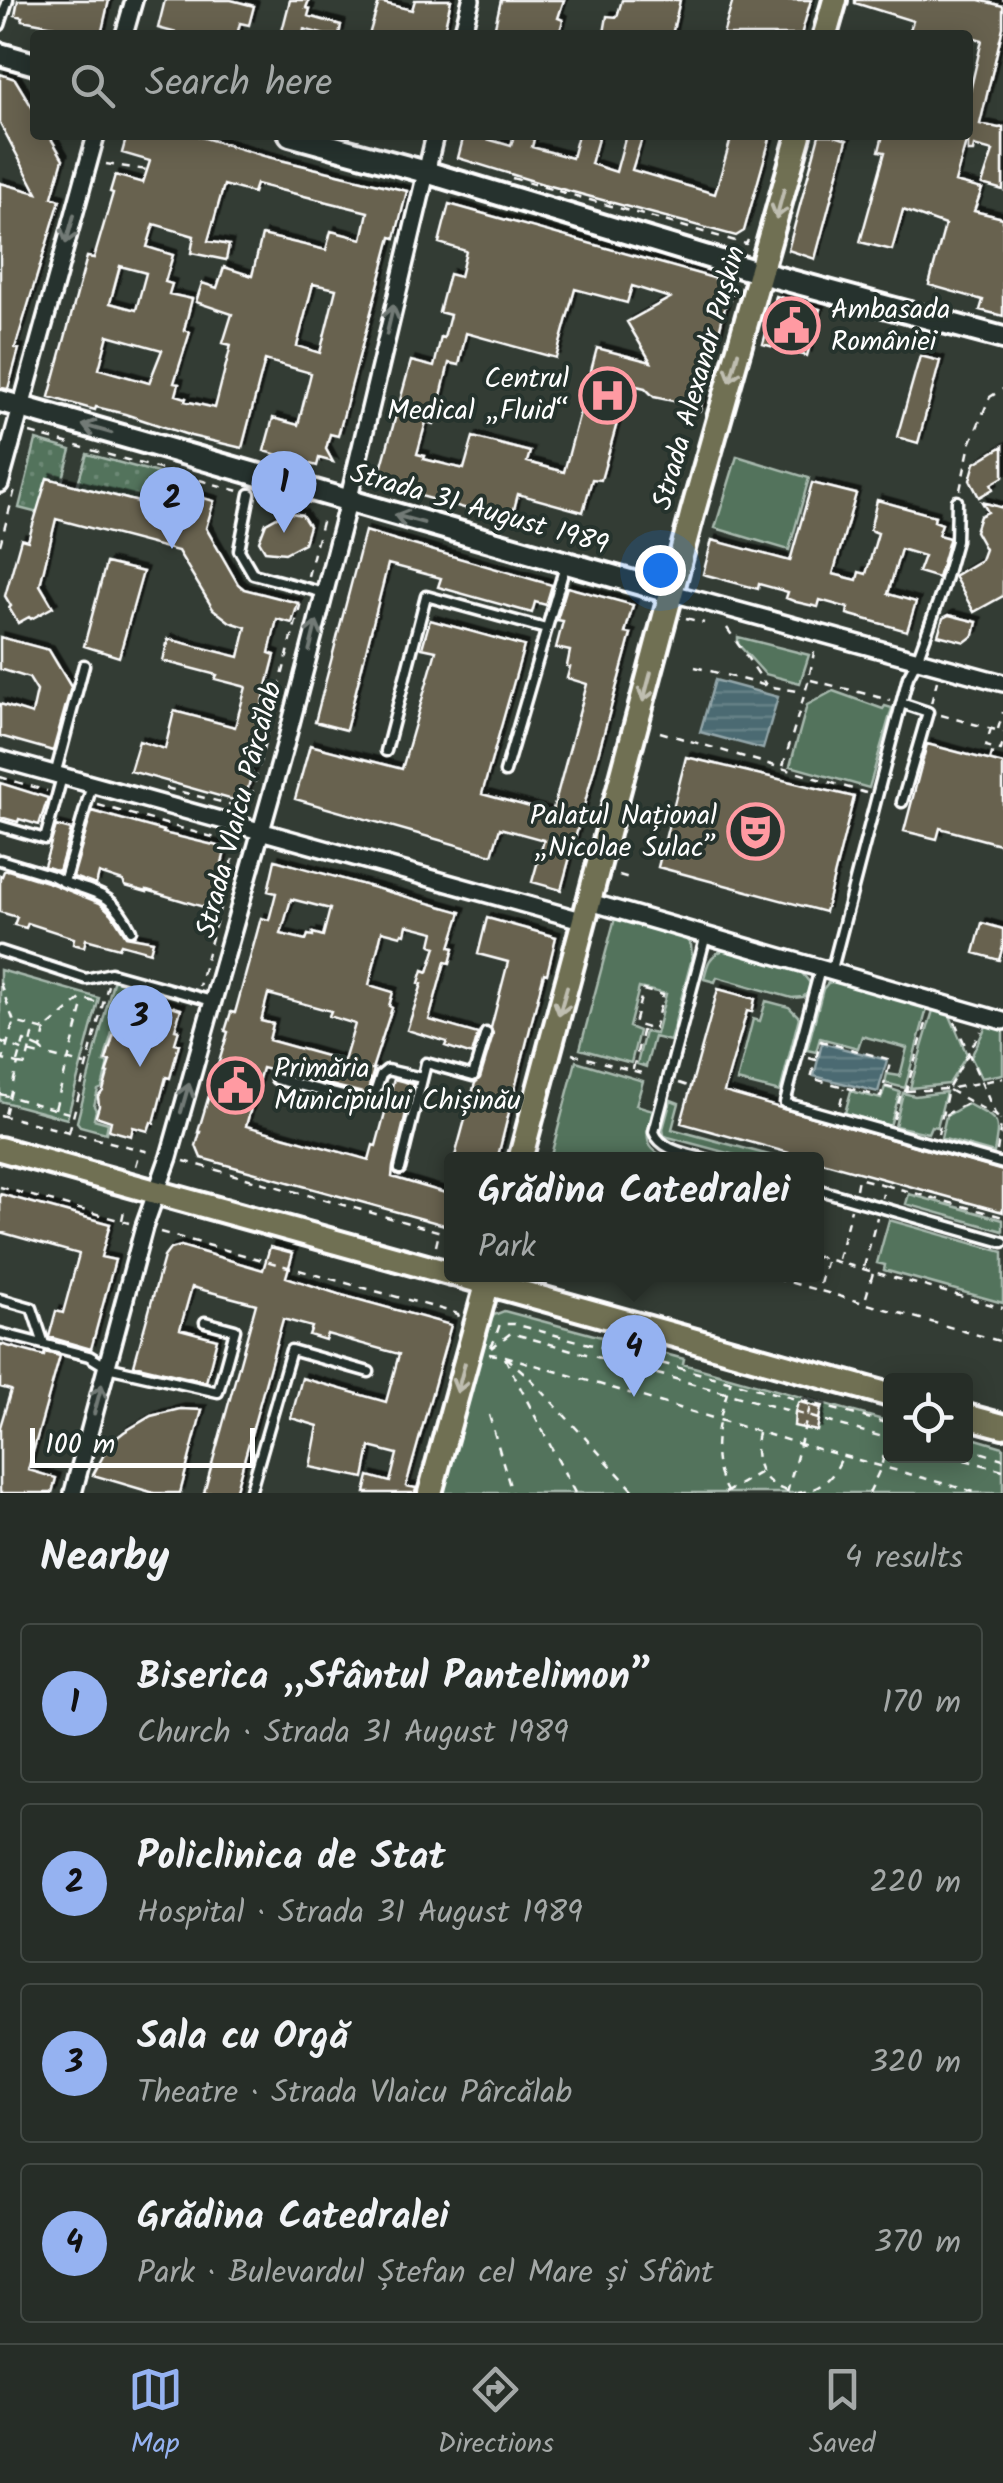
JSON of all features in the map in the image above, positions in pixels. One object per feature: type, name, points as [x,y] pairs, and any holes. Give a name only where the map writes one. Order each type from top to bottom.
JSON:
[{"type":"main road","points":[[826,30],[834,0]]},
{"type":"main road","points":[[0,54],[30,63]]},
{"type":"main road","points":[[308,140],[761,273],[1003,338]]},
{"type":"main road","name":"Strada Alexandr Pușkin","points":[[522,1152],[798,140]]},
{"type":"main road","name":"Strada 31 August 1989","points":[[10,404],[672,592]]},
{"type":"main road","points":[[0,1149],[444,1272]]},
{"type":"main road","points":[[430,1493],[488,1282]]},
{"type":"main road","points":[[499,1282],[883,1393]]},
{"type":"main road","points":[[973,1418],[1003,1426]]},
{"type":"street","points":[[125,30],[134,0]]},
{"type":"street","points":[[463,30],[471,0]]},
{"type":"street","points":[[0,484],[10,404],[94,140]]},
{"type":"street","name":"Strada Vlaicu Pârcălab","points":[[75,1493],[144,1227],[158,1192],[213,1001],[324,593],[435,140]]},
{"type":"street","name":"Strada 31 August 1989","points":[[672,592],[1003,682]]},
{"type":"street","points":[[0,759],[260,831],[587,912],[706,935],[996,1019]]},
{"type":"lane","points":[[0,25],[8,0]]},
{"type":"lane","points":[[250,494],[239,550],[253,574],[324,593]]},
{"type":"lane","points":[[957,501],[956,541],[942,591],[908,676],[877,796],[785,1103],[999,1163]]},
{"type":"lane","points":[[505,772],[567,562]]},
{"type":"lane","points":[[386,752],[426,596],[546,629]]},
{"type":"lane","points":[[0,826],[44,838],[84,665]]},
{"type":"lane","points":[[901,703],[928,712],[902,802]]},
{"type":"lane","points":[[64,882],[92,784]]},
{"type":"lane","points":[[0,860],[107,897],[122,912],[130,930]]},
{"type":"lane","points":[[685,1152],[658,1141],[654,1132],[706,935]]},
{"type":"lane","points":[[0,951],[86,978],[110,973],[213,1001]]},
{"type":"lane","points":[[400,1169],[426,1062],[473,1076],[486,1033]]},
{"type":"lane","points":[[276,1079],[366,1102],[374,1100],[381,1076],[387,1070],[422,1078]]},
{"type":"lane","points":[[824,1192],[1003,1242]]},
{"type":"lane","points":[[0,1299],[32,1308],[44,1344]]},
{"type":"lane","points":[[0,1333],[89,1356],[107,1366],[218,1392],[235,1330],[205,1322]]},
{"type":"lane","points":[[250,1493],[291,1350],[369,1372]]},
{"type":"path","points":[[105,164],[147,170]]},
{"type":"path","points":[[509,177],[746,244]]},
{"type":"path","points":[[957,501],[970,444],[990,396],[1003,389]]},
{"type":"path","points":[[30,433],[300,506]]},
{"type":"path","points":[[153,784],[248,809],[322,518],[317,510]]},
{"type":"path","points":[[694,620],[704,622]]},
{"type":"path","points":[[727,628],[767,686]]},
{"type":"path","points":[[782,768],[814,652]]},
{"type":"path","points":[[695,666],[805,693]]},
{"type":"path","points":[[941,666],[928,712],[1000,731],[1003,712]]},
{"type":"path","points":[[809,679],[901,703]]},
{"type":"path","points":[[990,728],[986,746],[1001,750],[1003,742]]},
{"type":"path","points":[[660,732],[877,796]]},
{"type":"path","points":[[990,760],[994,748]]},
{"type":"path","points":[[0,777],[57,794]]},
{"type":"path","points":[[87,802],[238,844],[196,997]]},
{"type":"path","points":[[619,875],[633,880]]},
{"type":"path","points":[[68,1133],[110,973]]},
{"type":"path","points":[[0,983],[14,1022],[2,1060],[18,1064],[26,1065],[34,1035],[82,998],[102,1004]]},
{"type":"path","points":[[643,990],[663,995],[654,1030],[644,1027],[634,1024],[643,990]]},
{"type":"path","points":[[55,1109],[82,1009],[77,1002]]},
{"type":"path","points":[[940,1004],[1000,1118],[999,1163]]},
{"type":"path","points":[[890,1132],[940,1004]]},
{"type":"path","points":[[936,1145],[948,1089],[996,1019]]},
{"type":"path","points":[[14,1022],[45,1030]]},
{"type":"path","points":[[632,1070],[644,1027]]},
{"type":"path","points":[[39,1056],[45,1030]]},
{"type":"path","points":[[821,1040],[891,1060],[880,1096],[810,1078],[816,1060],[821,1040]]},
{"type":"path","points":[[47,1055],[24,1041],[2,1115],[162,1155]]},
{"type":"path","points":[[0,1043],[86,1065]]},
{"type":"path","points":[[572,1054],[645,1074]]},
{"type":"path","points":[[798,1055],[816,1060]]},
{"type":"path","points":[[884,1086],[904,1091],[948,1089],[1003,1078]]},
{"type":"path","points":[[673,1081],[691,1086]]},
{"type":"path","points":[[836,1117],[844,1087]]},
{"type":"path","points":[[948,1089],[1000,1118]]},
{"type":"path","points":[[0,1094],[74,1114]]},
{"type":"path","points":[[942,1117],[970,1102]]},
{"type":"path","points":[[136,1166],[140,1150]]},
{"type":"path","points":[[185,1161],[444,1233]]},
{"type":"path","points":[[856,1188],[858,1178],[872,1179],[1003,1217]]},
{"type":"path","points":[[883,1196],[885,1185]]},
{"type":"path","points":[[0,1187],[122,1221],[126,1206]]},
{"type":"path","points":[[837,1262],[851,1208]]},
{"type":"path","points":[[864,1269],[878,1215]]},
{"type":"path","points":[[151,1229],[452,1312],[460,1319]]},
{"type":"path","points":[[436,1246],[440,1232]]},
{"type":"path","points":[[824,1258],[1003,1308]]},
{"type":"path","points":[[824,1270],[827,1259]]},
{"type":"path","points":[[866,1297],[873,1272]]},
{"type":"path","points":[[789,1282],[1003,1342]]},
{"type":"path","points":[[484,1348],[492,1344],[500,1324],[509,1323],[731,1380],[883,1425]]},
{"type":"path","points":[[1001,1334],[1003,1328]]},
{"type":"path","points":[[883,1437],[511,1333],[479,1353],[505,1356],[978,1493]]},
{"type":"path","points":[[505,1356],[575,1493]]},
{"type":"path","points":[[505,1356],[636,1493]]},
{"type":"path","points":[[731,1380],[715,1438],[718,1471],[727,1493],[762,1471]]},
{"type":"path","points":[[787,1492],[811,1402]]},
{"type":"path","points":[[488,1415],[512,1493]]},
{"type":"path","points":[[759,1431],[755,1457],[770,1482],[787,1492],[819,1487],[835,1473],[842,1456]]},
{"type":"path","points":[[973,1450],[1003,1459]]},
{"type":"path","points":[[869,1493],[883,1462]]},
{"type":"path","points":[[973,1462],[1003,1470]]},
{"type":"path","points":[[819,1487],[822,1493]]},
{"type":"green space","points":[[36,440],[71,450],[62,482],[47,479],[38,513],[19,508]]},
{"type":"green space","points":[[87,454],[169,476],[161,508],[77,486]]},
{"type":"green space","points":[[737,456],[809,478],[789,550],[715,528]]},
{"type":"green space","points":[[738,637],[809,655],[800,683],[765,674],[738,644]]},
{"type":"green space","points":[[833,691],[883,709],[892,708],[869,788],[790,766],[807,705]]},
{"type":"green space","points":[[615,918],[683,936],[691,945],[692,958],[670,1041],[654,1037],[646,1067],[637,1064],[645,1032],[656,1034],[666,994],[639,988],[629,1027],[639,1031],[631,1063],[580,1049]]},
{"type":"green space","points":[[724,950],[802,973],[810,983],[809,992],[792,998],[717,977],[715,982],[704,979],[712,958]]},
{"type":"green space","points":[[0,970],[99,998],[67,1119],[0,1101]]},
{"type":"green space","points":[[117,978],[136,985],[134,993],[129,993],[118,1025],[114,1025],[102,1088],[94,1106],[94,1119],[108,1123],[106,1133],[77,1122]]},
{"type":"green space","points":[[835,981],[928,1005],[905,1088],[885,1083],[887,1074],[900,1076],[907,1048],[862,1036],[858,1048],[820,1038],[816,1052],[807,1050],[823,989]]},
{"type":"green space","points":[[766,1001],[789,1007],[799,1017],[780,1092],[737,1081],[753,1019],[760,1021]]},
{"type":"green space","points":[[934,1007],[948,1011],[967,1055],[949,1084],[910,1088]]},
{"type":"green space","points":[[988,1022],[1003,1026],[1003,1074],[981,1078],[971,1057]]},
{"type":"green space","points":[[576,1061],[643,1081],[636,1105],[653,1110],[648,1140],[656,1152],[552,1152]]},
{"type":"green space","points":[[885,1087],[900,1092],[890,1126],[845,1113],[851,1091],[881,1099]]},
{"type":"green space","points":[[946,1092],[937,1127],[931,1126],[928,1133],[895,1126],[903,1093],[915,1096]]},
{"type":"green space","points":[[671,1100],[679,1103],[672,1129],[758,1152],[724,1152],[668,1137],[663,1129]]},
{"type":"green space","points":[[968,1104],[995,1121],[994,1153],[941,1138],[946,1116]]},
{"type":"green space","points":[[909,1194],[1003,1220],[1003,1231],[906,1204]]},
{"type":"green space","points":[[889,1220],[1003,1252],[1003,1303],[884,1270],[885,1265],[877,1263]]},
{"type":"green space","points":[[504,1311],[684,1359],[683,1364],[883,1420],[883,1463],[973,1463],[973,1438],[1003,1447],[1003,1493],[441,1493],[488,1324],[494,1315]]},
{"type":"water","points":[[715,680],[778,697],[763,749],[700,732]]},
{"type":"water","points":[[822,1043],[887,1060],[878,1092],[814,1076]]},
{"type":"building","points":[[18,0],[109,0],[102,30],[53,30],[54,26],[15,15]]},
{"type":"building","points":[[165,0],[231,0],[254,6],[249,25],[240,23],[238,30],[158,28]]},
{"type":"building","points":[[290,0],[309,0],[308,16],[341,25],[340,30],[282,30]]},
{"type":"building","points":[[415,0],[451,0],[444,30],[371,30],[379,2],[412,10]]},
{"type":"building","points":[[501,0],[564,0],[558,18],[563,20],[560,30],[494,30]]},
{"type":"building","points":[[622,0],[680,0],[673,30],[605,30],[607,16],[617,17]]},
{"type":"building","points":[[733,0],[811,0],[802,30],[724,30]]},
{"type":"building","points":[[979,0],[1003,6],[1003,27],[980,124],[1003,127],[1003,190],[982,184],[993,151],[974,146],[973,152],[968,152],[968,140],[973,140],[973,79],[982,40],[973,38],[973,30],[910,30],[913,21],[855,3]]},
{"type":"building","points":[[0,74],[15,79],[30,104],[30,140],[52,140],[63,159],[52,197],[60,200],[15,348],[19,349],[8,389],[0,388],[0,183],[37,193],[0,123]]},
{"type":"building","points":[[126,140],[211,140],[407,191],[338,436],[330,434],[326,449],[333,462],[319,458],[317,466],[264,451],[273,418],[298,425],[311,373],[265,360],[242,448],[49,397],[87,257],[94,258],[115,175],[143,183],[150,161],[122,153]],"holes":[[[256,184],[368,212],[362,239],[331,231],[326,250],[262,235],[252,276],[224,267],[217,288],[202,283],[196,302],[232,314],[223,343],[231,345],[215,408],[185,401],[186,398],[176,395],[179,384],[174,383],[190,332],[184,330],[192,299],[169,294],[172,284],[165,282],[173,255],[147,247],[154,224],[194,236],[191,253],[226,260],[229,245],[208,241],[224,185],[253,193]],[[120,266],[146,273],[136,310],[110,303]],[[313,284],[336,289],[320,353],[297,346]],[[108,335],[162,350],[149,383],[99,369]]]},
{"type":"building","points":[[463,140],[490,140],[511,146],[513,140],[534,140],[532,147],[572,158],[577,140],[598,140],[591,164],[616,172],[625,140],[641,140],[632,170],[715,194],[731,140],[770,140],[744,231],[736,236],[458,158]]},
{"type":"building","points":[[818,140],[847,140],[815,259],[788,250]]},
{"type":"building","points":[[882,140],[967,140],[955,182],[982,189],[974,211],[1003,218],[1003,316],[980,310],[983,300],[929,285],[945,225],[903,210],[892,250],[860,242],[885,152],[879,151]]},
{"type":"building","points":[[449,204],[717,279],[730,301],[726,303],[700,411],[654,397],[645,388],[628,384],[601,480],[592,479],[583,512],[518,494],[511,521],[377,484],[411,361],[434,367],[450,315],[439,312],[449,274],[460,277],[466,251],[439,243]],"holes":[[[632,286],[670,298],[627,322],[651,362],[597,348],[564,472],[527,462],[530,452],[473,437],[464,469],[417,454],[426,422],[434,424],[449,363],[459,365],[466,333],[556,358],[575,289],[627,303]]]},
{"type":"building","name":"Ambasada României","points":[[776,296],[820,309],[807,356],[763,344]]},
{"type":"building","points":[[920,356],[940,361],[918,443],[897,437]]},
{"type":"building","points":[[1003,446],[1003,477],[979,497],[970,480],[975,463]]},
{"type":"building","points":[[47,478],[161,508],[165,494],[191,501],[193,495],[214,501],[206,528],[238,584],[298,603],[292,623],[277,619],[269,653],[275,655],[245,771],[252,773],[244,803],[130,771],[139,741],[165,749],[174,711],[235,727],[246,687],[163,661],[168,639],[239,657],[246,627],[230,622],[213,609],[178,551],[56,519],[40,585],[53,607],[18,623],[5,596],[21,539],[28,541]]},
{"type":"building","points":[[812,483],[856,494],[833,574],[857,580],[859,572],[866,574],[878,533],[870,530],[877,500],[935,516],[934,521],[942,524],[938,535],[949,540],[938,578],[918,572],[924,556],[901,549],[888,594],[916,602],[907,631],[847,614],[848,608],[820,600],[818,607],[786,598],[788,592],[759,584],[758,589],[703,574],[712,540],[790,561]]},
{"type":"building","points":[[982,502],[1003,508],[1003,596],[974,612],[954,576],[981,560],[985,549],[975,531],[980,516],[988,512]]},
{"type":"building","points":[[286,512],[302,515],[309,526],[304,543],[285,553],[265,551],[259,541],[266,523]]},
{"type":"building","points":[[365,531],[552,585],[546,605],[535,602],[532,613],[438,587],[441,578],[388,564],[346,730],[315,722]]},
{"type":"building","points":[[106,563],[143,572],[119,657],[84,646]]},
{"type":"building","points":[[567,587],[633,605],[625,633],[631,634],[561,890],[532,882],[544,840],[500,828],[492,855],[295,799],[310,745],[402,769],[436,651],[422,648],[430,620],[524,646],[482,794],[552,813],[587,684],[567,678],[570,651],[556,648],[563,621],[557,620]]},
{"type":"building","points":[[949,615],[977,622],[974,635],[965,642],[938,635],[943,618]]},
{"type":"building","points":[[0,637],[49,650],[71,687],[53,751],[0,736],[0,704],[32,714],[37,691],[29,678],[0,669]]},
{"type":"building","points":[[927,744],[1003,764],[1003,845],[940,828],[937,839],[904,831]]},
{"type":"building","name":"Palatul Național „Nicolae Sulac”","points":[[686,757],[854,797],[825,912],[658,867]]},
{"type":"building","points":[[0,783],[48,798],[39,825],[0,817]]},
{"type":"building","points":[[92,811],[226,848],[210,909],[125,886],[123,881],[99,873],[96,885],[73,877]]},
{"type":"building","points":[[56,826],[71,830],[59,871],[44,866]]},
{"type":"building","points":[[275,860],[461,912],[450,947],[454,948],[450,963],[445,962],[429,1020],[478,1034],[472,1055],[445,1046],[447,1042],[407,1030],[423,970],[428,972],[436,947],[431,945],[434,932],[407,925],[401,936],[382,931],[369,985],[393,992],[389,1006],[392,1008],[367,1094],[262,1068],[246,1126],[369,1160],[394,1079],[413,1084],[392,1177],[444,1193],[444,1225],[201,1158],[196,1146],[198,1132],[228,1032],[225,1031],[231,1012],[235,1013],[261,918],[269,920],[276,893],[268,891]],"holes":[[[291,899],[330,909],[323,936],[313,933],[306,940],[281,934]],[[268,994],[331,1011],[329,1016],[355,1024],[344,1061],[269,1040],[273,1024],[261,1021]]]},
{"type":"building","points":[[8,870],[100,903],[126,936],[153,941],[150,952],[86,939],[84,947],[73,944],[74,938],[28,923],[26,928],[14,925],[17,917],[0,912],[0,875]]},
{"type":"building","points":[[487,918],[556,937],[499,1152],[456,1152],[493,1035],[491,1028],[508,962],[478,954]]},
{"type":"building","points":[[982,923],[1003,929],[999,960],[974,953]]},
{"type":"building","points":[[718,989],[755,999],[752,1012],[747,1011],[724,1092],[1003,1171],[1003,1212],[824,1163],[824,1152],[786,1152],[681,1123]]},
{"type":"building","points":[[131,994],[181,1009],[175,1029],[179,1030],[175,1043],[179,1044],[154,1123],[148,1131],[133,1127],[131,1136],[109,1130],[111,1121],[96,1116],[98,1097],[108,1073],[110,1061],[106,1060]]},
{"type":"building","points":[[0,1194],[110,1224],[101,1257],[115,1260],[91,1349],[49,1337],[56,1311],[63,1313],[79,1254],[0,1232]]},
{"type":"building","points":[[181,1246],[263,1270],[270,1247],[293,1253],[286,1277],[451,1325],[406,1486],[416,1488],[415,1493],[365,1493],[369,1476],[390,1482],[397,1454],[370,1447],[364,1478],[310,1467],[318,1426],[291,1418],[302,1378],[386,1402],[399,1354],[327,1334],[325,1340],[309,1335],[312,1327],[283,1319],[235,1493],[204,1493],[256,1304],[192,1287],[180,1329],[217,1339],[206,1382],[134,1365],[164,1257],[170,1249]]},
{"type":"building","points":[[0,1344],[44,1356],[45,1352],[60,1356],[28,1470],[56,1478],[52,1493],[0,1493],[0,1427],[11,1390],[0,1387]]},
{"type":"building","points":[[800,1402],[821,1408],[817,1431],[794,1426]]},
{"type":"building","points":[[180,1409],[202,1410],[180,1493],[154,1493],[93,1475],[110,1443],[124,1432],[151,1416]]},
{"type":"place","name":"Ambasada României","points":[[792,326]]},
{"type":"place","name":"Centrul Medical „Fluid“","points":[[608,395]]},
{"type":"place","name":"Biserica „Sfântul Pantelimon”","points":[[284,533]]},
{"type":"place","name":"Policlinica de Stat","points":[[172,549]]},
{"type":"place","name":"Palatul Național „Nicolae Sulac”","points":[[756,832]]},
{"type":"place","name":"Sala cu Orgă","points":[[140,1067]]},
{"type":"place","name":"Primăria Municipiului Chișinău","points":[[235,1085]]},
{"type":"place","name":"Grădina Catedralei","points":[[634,1397]]}]
